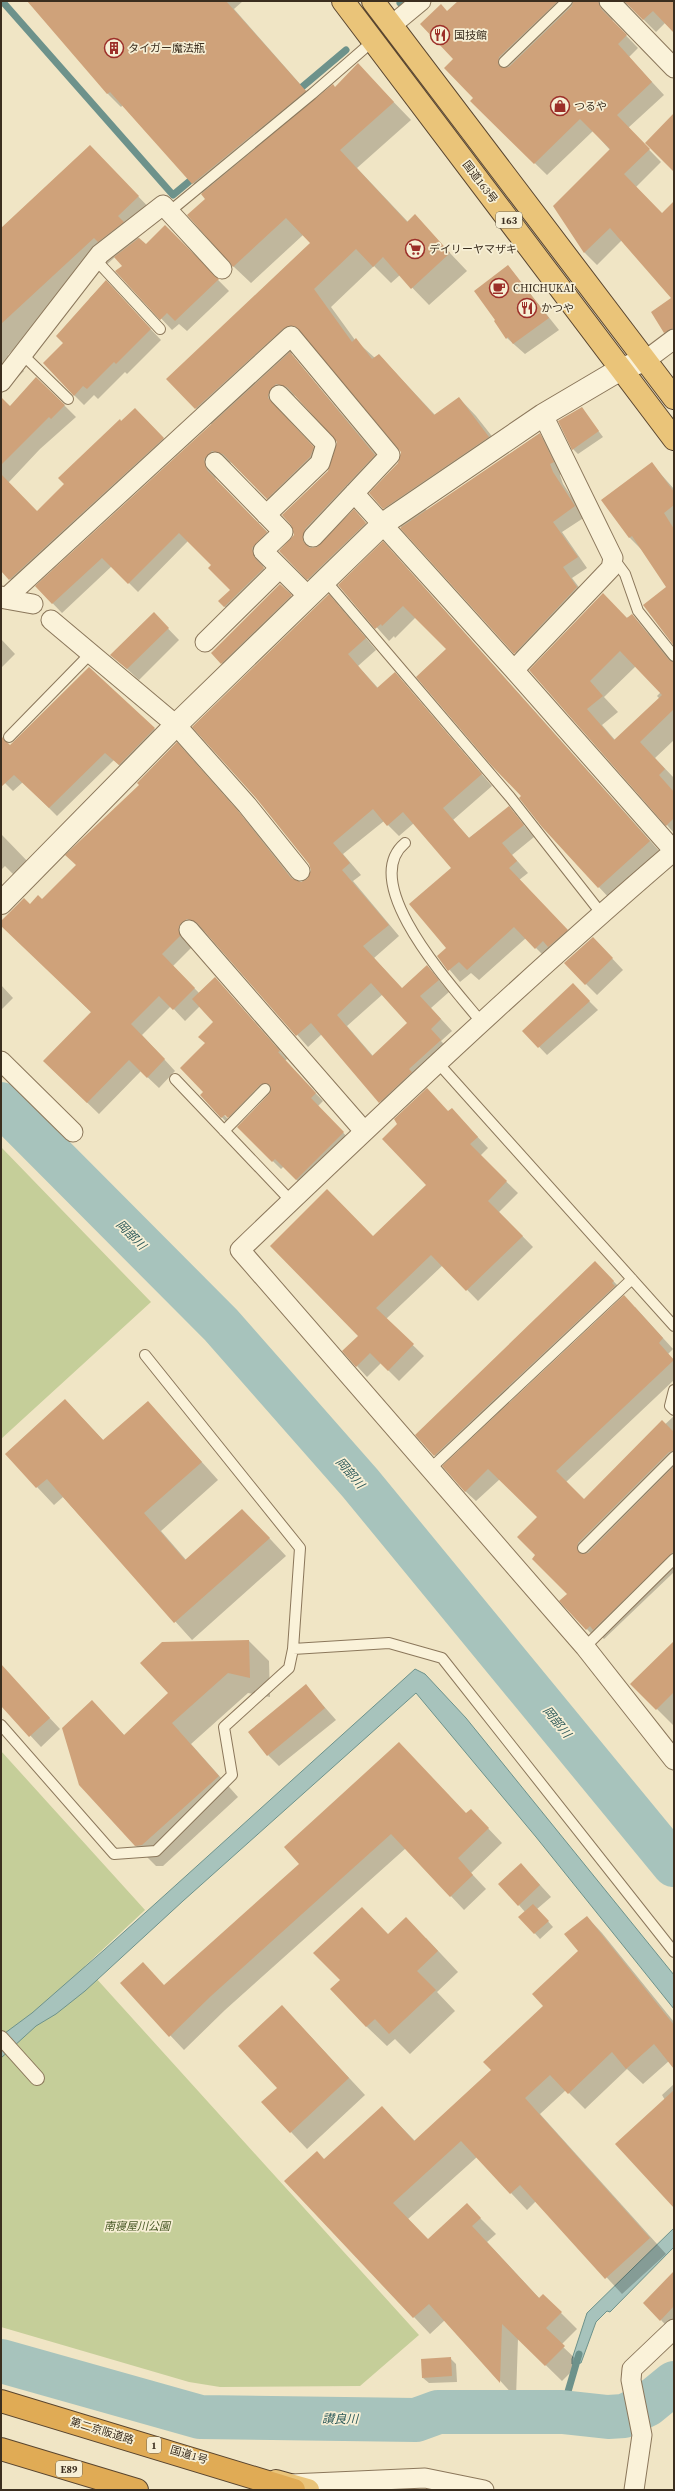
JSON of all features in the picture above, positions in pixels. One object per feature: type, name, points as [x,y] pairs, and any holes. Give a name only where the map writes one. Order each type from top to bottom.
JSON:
[{"type":"highway","name":"国道163号","points":[[343,1],[674,439]]},
{"type":"highway","name":"163","points":[[373,1],[674,398]]},
{"type":"highway","name":"第二京阪道路","points":[[1,2400],[290,2487]]},
{"type":"highway","name":"E89","points":[[1,2449],[137,2490]]},
{"type":"highway","points":[[1,2455],[114,2490]]},
{"type":"highway","points":[[62,2473],[106,2490]]},
{"type":"highway","points":[[290,2487],[308,2490]]},
{"type":"street","points":[[392,25],[421,1]]},
{"type":"street","points":[[609,1],[674,68]]},
{"type":"street","points":[[1,382],[96,260],[163,205],[222,268]]},
{"type":"street","points":[[3,597],[291,336],[390,455],[313,537]]},
{"type":"street","points":[[1,903],[176,725],[383,524],[543,415],[621,369],[646,360],[674,339]]},
{"type":"street","points":[[266,515],[320,463],[326,444],[278,395]]},
{"type":"street","points":[[514,670],[610,568],[613,558],[543,415]]},
{"type":"street","points":[[215,462],[283,532],[263,551],[308,596]]},
{"type":"street","points":[[354,493],[514,670],[674,851],[602,913],[364,1131],[240,1250],[585,1646],[674,1760]]},
{"type":"street","points":[[204,642],[280,568]]},
{"type":"street","points":[[3,597],[33,604]]},
{"type":"street","points":[[51,620],[176,725],[242,799],[300,871]]},
{"type":"street","points":[[189,930],[364,1131]]},
{"type":"street","points":[[1,1061],[73,1132]]},
{"type":"street","points":[[1,2038],[37,2078]]},
{"type":"street","points":[[634,2490],[642,2435],[631,2380],[632,2369],[674,2329]]},
{"type":"street","points":[[290,2487],[425,2478],[484,2490]]},
{"type":"lane","points":[[504,62],[567,1]]},
{"type":"lane","points":[[169,212],[312,94],[373,41]]},
{"type":"lane","points":[[96,260],[160,328]]},
{"type":"lane","points":[[22,355],[68,399]]},
{"type":"lane","points":[[613,558],[625,574],[638,610],[674,656]]},
{"type":"lane","points":[[325,580],[510,797],[602,913]]},
{"type":"lane","points":[[9,737],[92,653]]},
{"type":"lane","points":[[405,843],[398,848],[391,864],[392,886],[403,913],[426,954],[482,1023]]},
{"type":"lane","points":[[438,1063],[674,1326]]},
{"type":"lane","points":[[176,1079],[291,1201]]},
{"type":"lane","points":[[224,1131],[265,1089]]},
{"type":"lane","points":[[430,1468],[632,1279]]},
{"type":"lane","points":[[1,1725],[114,1854],[156,1851],[232,1775],[224,1727],[289,1668],[293,1649],[300,1548],[145,1355]]},
{"type":"lane","points":[[674,1390],[670,1406],[674,1410]]},
{"type":"lane","points":[[583,1548],[674,1457]]},
{"type":"lane","points":[[585,1646],[674,1559]]},
{"type":"lane","points":[[293,1649],[390,1643],[442,1658],[674,1952]]},
{"type":"green space","points":[[1,1147],[151,1302],[1,1439]]},
{"type":"green space","name":"南寝屋川公園","points":[[1,1751],[145,1910],[85,1966],[419,2335],[360,2386],[220,2387],[189,2382],[1,2327]]},
{"type":"water","points":[[415,1669],[425,1674],[466,1718],[674,1975],[674,2009],[536,1837],[416,1693],[183,1901],[85,1991],[56,2014],[36,2026],[1,2058],[1,2036],[32,2013],[104,1950]]},
{"type":"water","points":[[674,2228],[674,2247],[610,2312],[607,2311],[596,2322],[581,2363],[572,2364],[572,2359],[587,2313]]},
{"type":"building","points":[[27,1],[226,1],[306,91],[192,184],[110,92],[107,94]]},
{"type":"building","points":[[458,1],[558,1],[499,57],[498,64],[503,68],[509,67],[572,6],[573,1],[598,1],[601,9],[627,35],[618,44],[652,82],[617,115],[650,149],[624,174],[662,213],[674,201],[674,328],[664,333],[651,312],[671,298],[610,228],[584,253],[553,206],[610,149],[580,119],[534,164],[470,101],[473,98],[444,68],[453,59],[420,24],[441,4],[447,11]]},
{"type":"building","points":[[624,1],[674,1],[674,33],[653,11],[643,20]]},
{"type":"building","points":[[358,63],[394,102],[340,150],[407,222],[415,214],[450,253],[411,289],[383,257],[373,267],[356,249],[314,289],[352,342],[356,338],[372,359],[379,354],[434,415],[459,397],[489,437],[383,509],[369,493],[398,463],[401,452],[295,326],[284,328],[195,409],[166,379],[310,243],[286,218],[233,267],[187,215],[205,199],[201,194],[333,84],[335,87]]},
{"type":"building","points":[[674,113],[674,172],[645,143]]},
{"type":"building","points":[[90,145],[139,196],[118,216],[124,222],[98,242],[94,238],[1,324],[1,228]]},
{"type":"building","points":[[165,225],[219,279],[175,321],[167,313],[160,320],[115,271],[122,266],[114,257],[139,238],[146,244]]},
{"type":"building","points":[[508,265],[549,318],[513,344],[508,337],[506,339],[494,321],[495,320],[474,291]]},
{"type":"building","points":[[106,280],[151,329],[116,364],[114,362],[87,389],[83,386],[74,396],[43,363],[63,343],[56,336]]},
{"type":"building","points":[[290,352],[375,455],[305,529],[303,541],[310,548],[317,547],[354,509],[366,523],[307,580],[279,551],[294,535],[291,525],[282,515],[328,471],[337,442],[287,387],[276,384],[269,392],[268,398],[314,447],[310,457],[267,499],[223,454],[212,451],[204,459],[207,470],[267,532],[252,548],[255,558],[264,568],[224,607],[218,601],[230,590],[208,568],[211,565],[179,533],[128,584],[102,558],[52,604],[35,586]]},
{"type":"building","points":[[36,377],[65,405],[51,419],[49,417],[1,465],[1,397],[10,406]]},
{"type":"building","points":[[582,407],[599,431],[572,450],[558,421]]},
{"type":"building","points":[[135,408],[164,438],[9,580],[1,571],[1,474],[37,511],[64,484],[58,478],[120,419],[121,421]]},
{"type":"building","points":[[540,433],[554,462],[550,464],[553,472],[575,506],[553,522],[578,557],[563,567],[577,587],[514,654],[400,528]]},
{"type":"building","points":[[652,462],[674,492],[674,505],[664,513],[674,529],[674,646],[643,605],[666,587],[632,536],[629,538],[601,500]]},
{"type":"building","points":[[383,541],[650,841],[598,888],[542,827],[519,798],[521,796],[491,765],[416,677],[446,649],[403,606],[382,626],[381,624],[375,629],[338,585]]},
{"type":"building","points":[[280,584],[292,595],[221,664],[211,653]]},
{"type":"building","points":[[603,593],[627,618],[632,614],[669,660],[674,662],[674,709],[640,742],[665,769],[659,775],[674,792],[674,818],[666,826],[529,670]],"holes":[[[620,651],[662,695],[614,740],[587,709],[603,696],[590,681]]]},
{"type":"building","points":[[329,594],[366,638],[348,654],[377,688],[395,672],[482,774],[443,808],[469,838],[509,806],[524,825],[502,843],[517,861],[509,868],[568,930],[548,947],[543,941],[535,949],[514,927],[467,970],[459,962],[448,971],[437,956],[446,948],[409,904],[451,868],[403,812],[387,826],[373,809],[333,843],[350,863],[342,870],[389,925],[363,946],[402,988],[427,965],[439,980],[420,996],[441,1019],[431,1029],[441,1040],[409,1069],[412,1072],[379,1103],[311,1023],[296,1036],[197,923],[187,919],[179,926],[180,936],[162,954],[195,988],[173,1010],[159,996],[131,1024],[165,1059],[147,1078],[129,1060],[87,1103],[43,1061],[91,1012],[1,926],[1,921],[24,898],[30,904],[38,895],[42,899],[76,865],[65,855],[139,785],[137,783],[177,742],[239,812],[291,878],[301,882],[307,879],[311,870],[309,864],[256,798],[192,727]],"holes":[[[371,983],[407,1023],[372,1056],[337,1015]]]},
{"type":"building","points":[[154,612],[169,628],[127,669],[110,655]]},
{"type":"building","points":[[89,667],[155,728],[119,765],[105,753],[49,808],[14,775],[1,787],[1,736],[10,745]]},
{"type":"building","points":[[593,937],[613,958],[585,985],[564,963]]},
{"type":"building","points":[[215,977],[280,1051],[278,1052],[316,1093],[311,1098],[344,1132],[296,1180],[275,1159],[272,1162],[237,1127],[270,1093],[271,1088],[269,1084],[261,1084],[228,1118],[225,1115],[221,1118],[200,1095],[203,1092],[180,1068],[205,1043],[198,1037],[213,1022],[192,999]]},
{"type":"building","points":[[573,983],[590,1001],[538,1048],[522,1031]]},
{"type":"building","points":[[427,1088],[448,1111],[452,1108],[478,1137],[470,1144],[507,1181],[488,1201],[523,1236],[466,1291],[431,1255],[376,1308],[414,1344],[388,1371],[370,1353],[356,1367],[342,1351],[358,1336],[270,1246],[327,1189],[373,1236],[426,1185],[382,1139],[397,1124],[394,1119]]},
{"type":"building","points":[[595,1261],[614,1281],[612,1283],[615,1286],[434,1456],[415,1435]]},
{"type":"building","points":[[624,1295],[663,1338],[659,1343],[674,1360],[556,1471],[584,1499],[662,1420],[674,1432],[674,1451],[669,1452],[578,1543],[577,1549],[581,1554],[588,1553],[674,1466],[674,1551],[593,1630],[590,1626],[586,1630],[559,1601],[567,1594],[532,1559],[535,1555],[517,1537],[537,1517],[488,1469],[465,1492],[442,1466]]},
{"type":"building","points":[[65,1399],[103,1440],[148,1401],[202,1462],[144,1513],[185,1560],[242,1509],[270,1538],[174,1623],[47,1479],[36,1488],[5,1454]]},
{"type":"building","points":[[249,1640],[250,1678],[228,1673],[172,1723],[219,1776],[142,1845],[135,1846],[79,1785],[62,1728],[92,1700],[124,1735],[168,1693],[140,1663],[162,1642]]},
{"type":"building","points":[[674,1641],[674,1692],[656,1710],[630,1684]]},
{"type":"building","points":[[1,1664],[50,1718],[29,1737],[1,1706]]},
{"type":"building","points":[[306,1684],[325,1708],[267,1756],[248,1732]]},
{"type":"building","points":[[399,1742],[466,1813],[471,1809],[489,1828],[458,1858],[473,1875],[450,1897],[391,1834],[211,1996],[169,2037],[120,1983],[143,1962],[164,1985],[299,1864],[284,1847]]},
{"type":"building","points":[[521,1863],[540,1885],[518,1906],[498,1884]]},
{"type":"building","points":[[533,1904],[549,1921],[534,1934],[518,1917]]},
{"type":"building","points":[[362,1907],[388,1934],[406,1917],[438,1951],[417,1971],[436,1990],[389,2034],[375,2019],[366,2027],[330,1989],[340,1980],[313,1953]]},
{"type":"building","points":[[587,1916],[674,2025],[674,2069],[654,2044],[626,2069],[612,2052],[568,2094],[550,2075],[525,2098],[650,2238],[605,2279],[520,2185],[510,2194],[461,2141],[393,2203],[428,2239],[467,2203],[481,2218],[472,2226],[539,2298],[543,2294],[562,2312],[546,2328],[565,2346],[545,2366],[502,2324],[500,2383],[429,2304],[413,2318],[284,2181],[317,2151],[324,2159],[382,2106],[414,2141],[491,2070],[483,2062],[543,2006],[532,1994],[578,1951],[564,1934]]},
{"type":"building","points":[[282,2005],[349,2078],[290,2133],[261,2102],[277,2088],[238,2046]]},
{"type":"building","points":[[674,2090],[674,2208],[615,2144]]},
{"type":"building","points":[[674,2271],[674,2306],[660,2321],[643,2303]]},
{"type":"building","points":[[451,2357],[452,2376],[422,2378],[421,2359]]},
{"type":"waterway","points":[[2,1],[173,195],[197,175]]},
{"type":"waterway","points":[[295,93],[346,50]]},
{"type":"waterway","name":"岡部川","points":[[1,1104],[221,1325],[360,1483],[674,1865]]},
{"type":"waterway","points":[[562,2412],[579,2354]]},
{"type":"waterway","name":"讃良川","points":[[1,2361],[200,2417],[416,2420],[438,2412],[562,2412],[608,2417],[624,2416],[647,2405],[674,2383]]},
{"type":"place","name":"国技館","points":[[440,35]]},
{"type":"place","name":"タイガー魔法瓶","points":[[114,48]]},
{"type":"place","name":"つるや","points":[[560,106]]},
{"type":"place","name":"デイリーヤマザキ","points":[[415,249]]},
{"type":"place","name":"CHICHUKAI","points":[[499,288]]},
{"type":"place","name":"かつや","points":[[527,308]]}]
